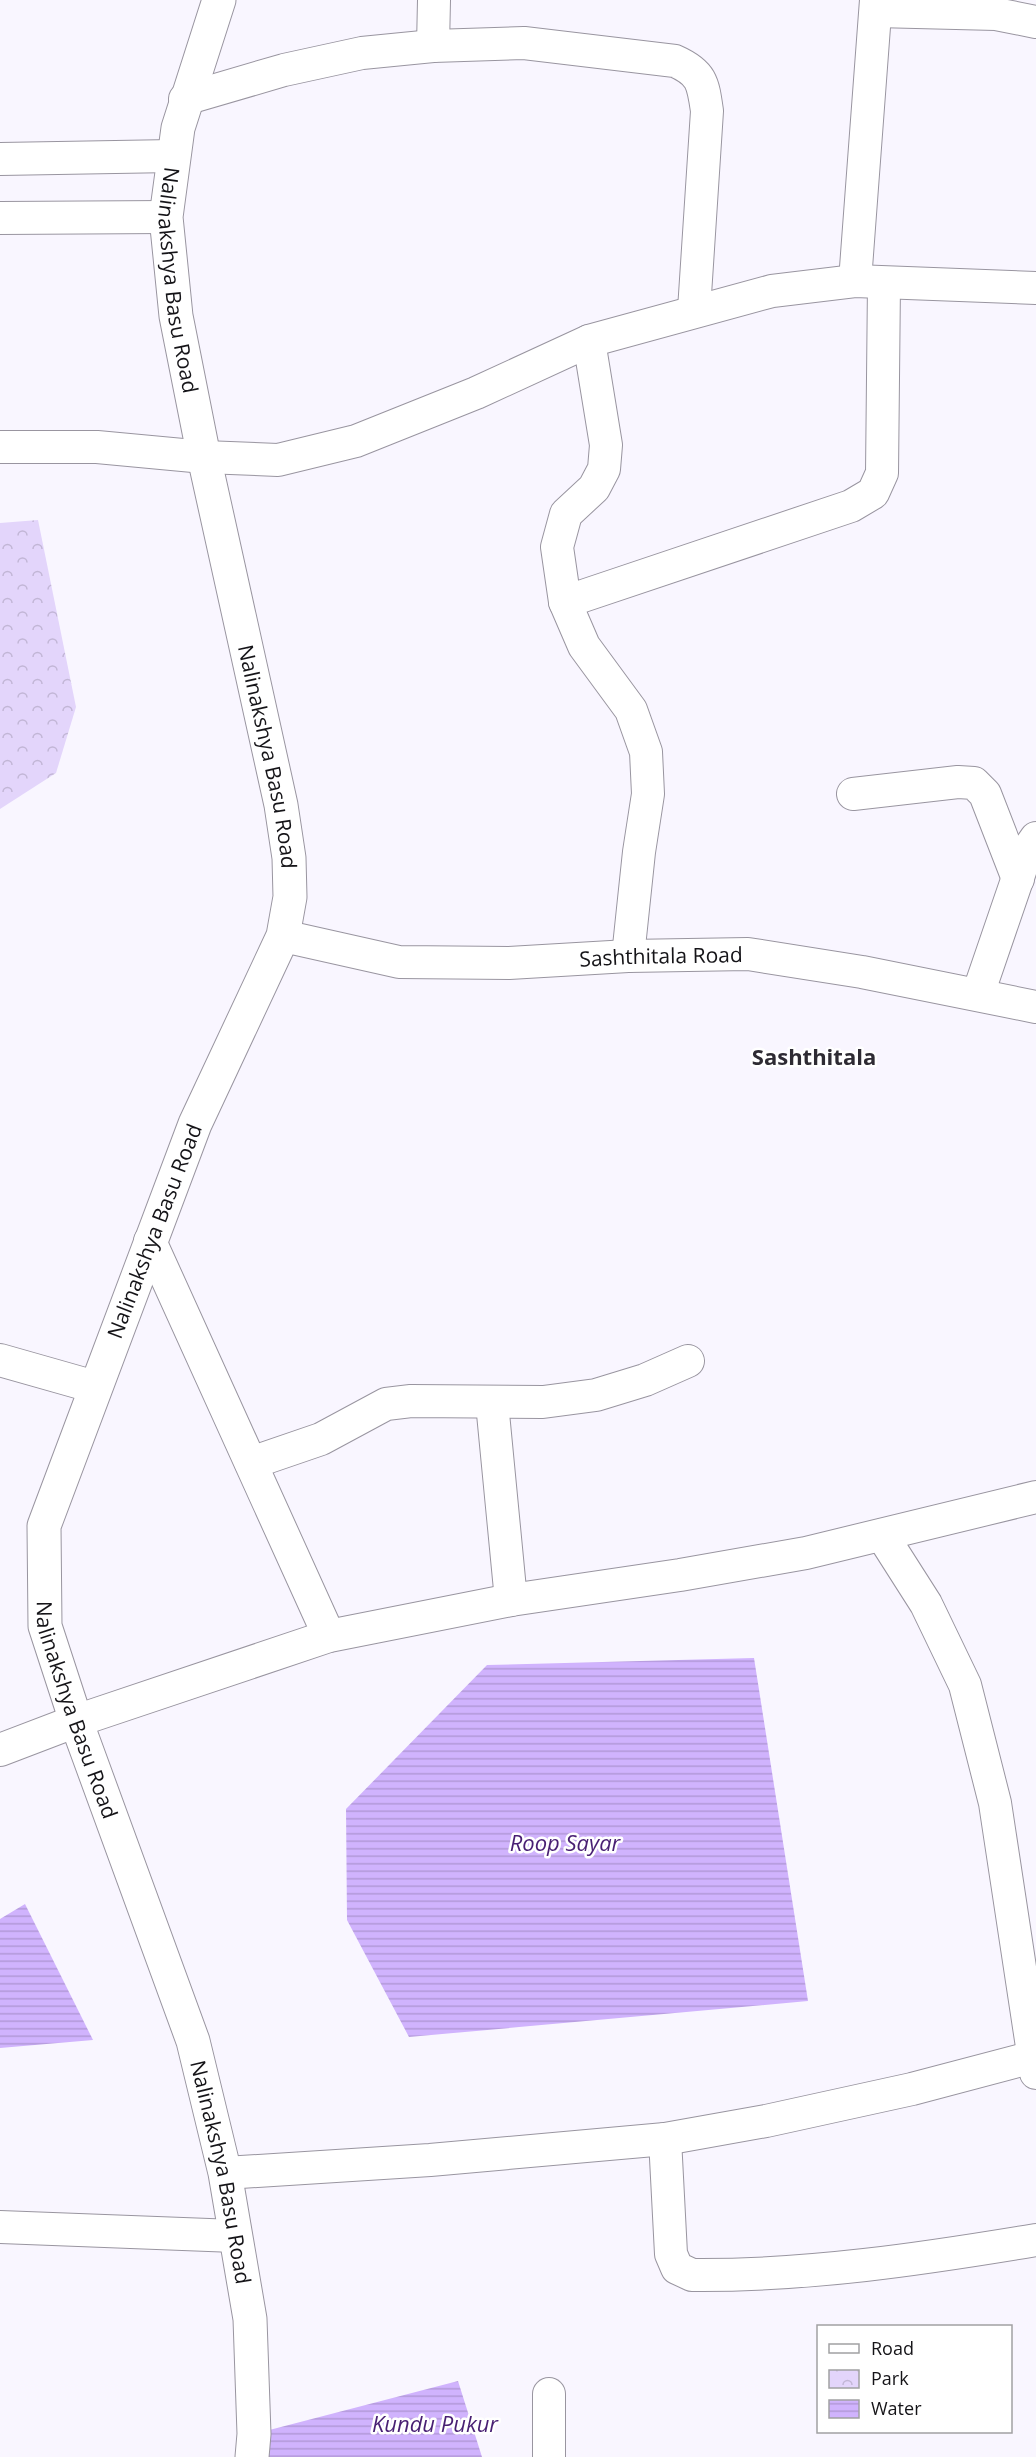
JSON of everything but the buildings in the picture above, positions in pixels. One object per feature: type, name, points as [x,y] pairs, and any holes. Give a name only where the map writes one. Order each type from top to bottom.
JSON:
[{"type":"street","name":"Nalinakshya Basu Road","points":[[219,0],[185,99],[173,156],[166,217],[176,316],[204,457],[281,805],[289,858],[290,897],[283,936],[195,1124],[44,1526],[45,1626],[76,1721],[193,2041],[225,2173],[250,2319],[254,2434],[252,2457]]},
{"type":"street","points":[[433,46],[434,0]]},
{"type":"street","points":[[565,602],[851,506],[873,493],[882,473],[869,282],[876,6],[996,14],[1036,22]]},
{"type":"street","points":[[185,99],[284,70],[362,53],[433,46],[524,43],[675,61],[693,69],[703,85],[706,111],[694,310]]},
{"type":"street","points":[[0,159],[173,156]]},
{"type":"street","points":[[0,218],[166,217]]},
{"type":"street","points":[[0,447],[98,447],[204,457],[278,460],[356,441],[476,393],[589,341],[694,310],[772,291],[869,282],[1036,288]]},
{"type":"street","points":[[589,341],[606,445],[604,469],[594,488],[566,514],[557,547],[565,602],[584,646],[631,710],[646,752],[648,794],[639,852],[628,956]]},
{"type":"street","points":[[853,794],[958,782],[974,783],[985,794],[1018,879]]},
{"type":"street","points":[[978,994],[1027,851],[1036,838]]},
{"type":"street","name":"Sashthitala Road","points":[[283,936],[399,962],[508,963],[628,956],[748,954],[1036,1006]]},
{"type":"street","points":[[150,1241],[329,1635]]},
{"type":"street","points":[[0,1360],[95,1387]]},
{"type":"street","points":[[251,1463],[321,1439],[386,1404],[411,1401],[543,1402],[596,1395],[645,1380],[688,1361]]},
{"type":"street","points":[[492,1403],[511,1600]]},
{"type":"street","points":[[0,1750],[76,1721],[329,1635],[511,1600],[806,1553],[1036,1497]]},
{"type":"street","points":[[225,2173],[430,2160],[665,2139],[1035,2065],[995,1803],[965,1685],[926,1604],[882,1535]]},
{"type":"street","points":[[665,2139],[671,2254],[677,2268],[692,2275],[837,2269],[931,2258],[1036,2240]]},
{"type":"street","points":[[0,2227],[235,2236]]},
{"type":"street","points":[[549,2394],[549,2457]]},
{"type":"green space","points":[[38,520],[76,707],[56,773],[0,809],[0,523]]},
{"type":"water","name":"Roop Sayar","points":[[754,1658],[808,2001],[409,2037],[347,1920],[346,1809],[487,1665]]},
{"type":"water","points":[[25,1904],[93,2040],[0,2048],[0,1919]]},
{"type":"water","name":"Kundu Pukur","points":[[458,2381],[482,2457],[252,2457],[254,2434]]},
{"type":"district","name":"Sashthitala","points":[[814,1056]]}]
